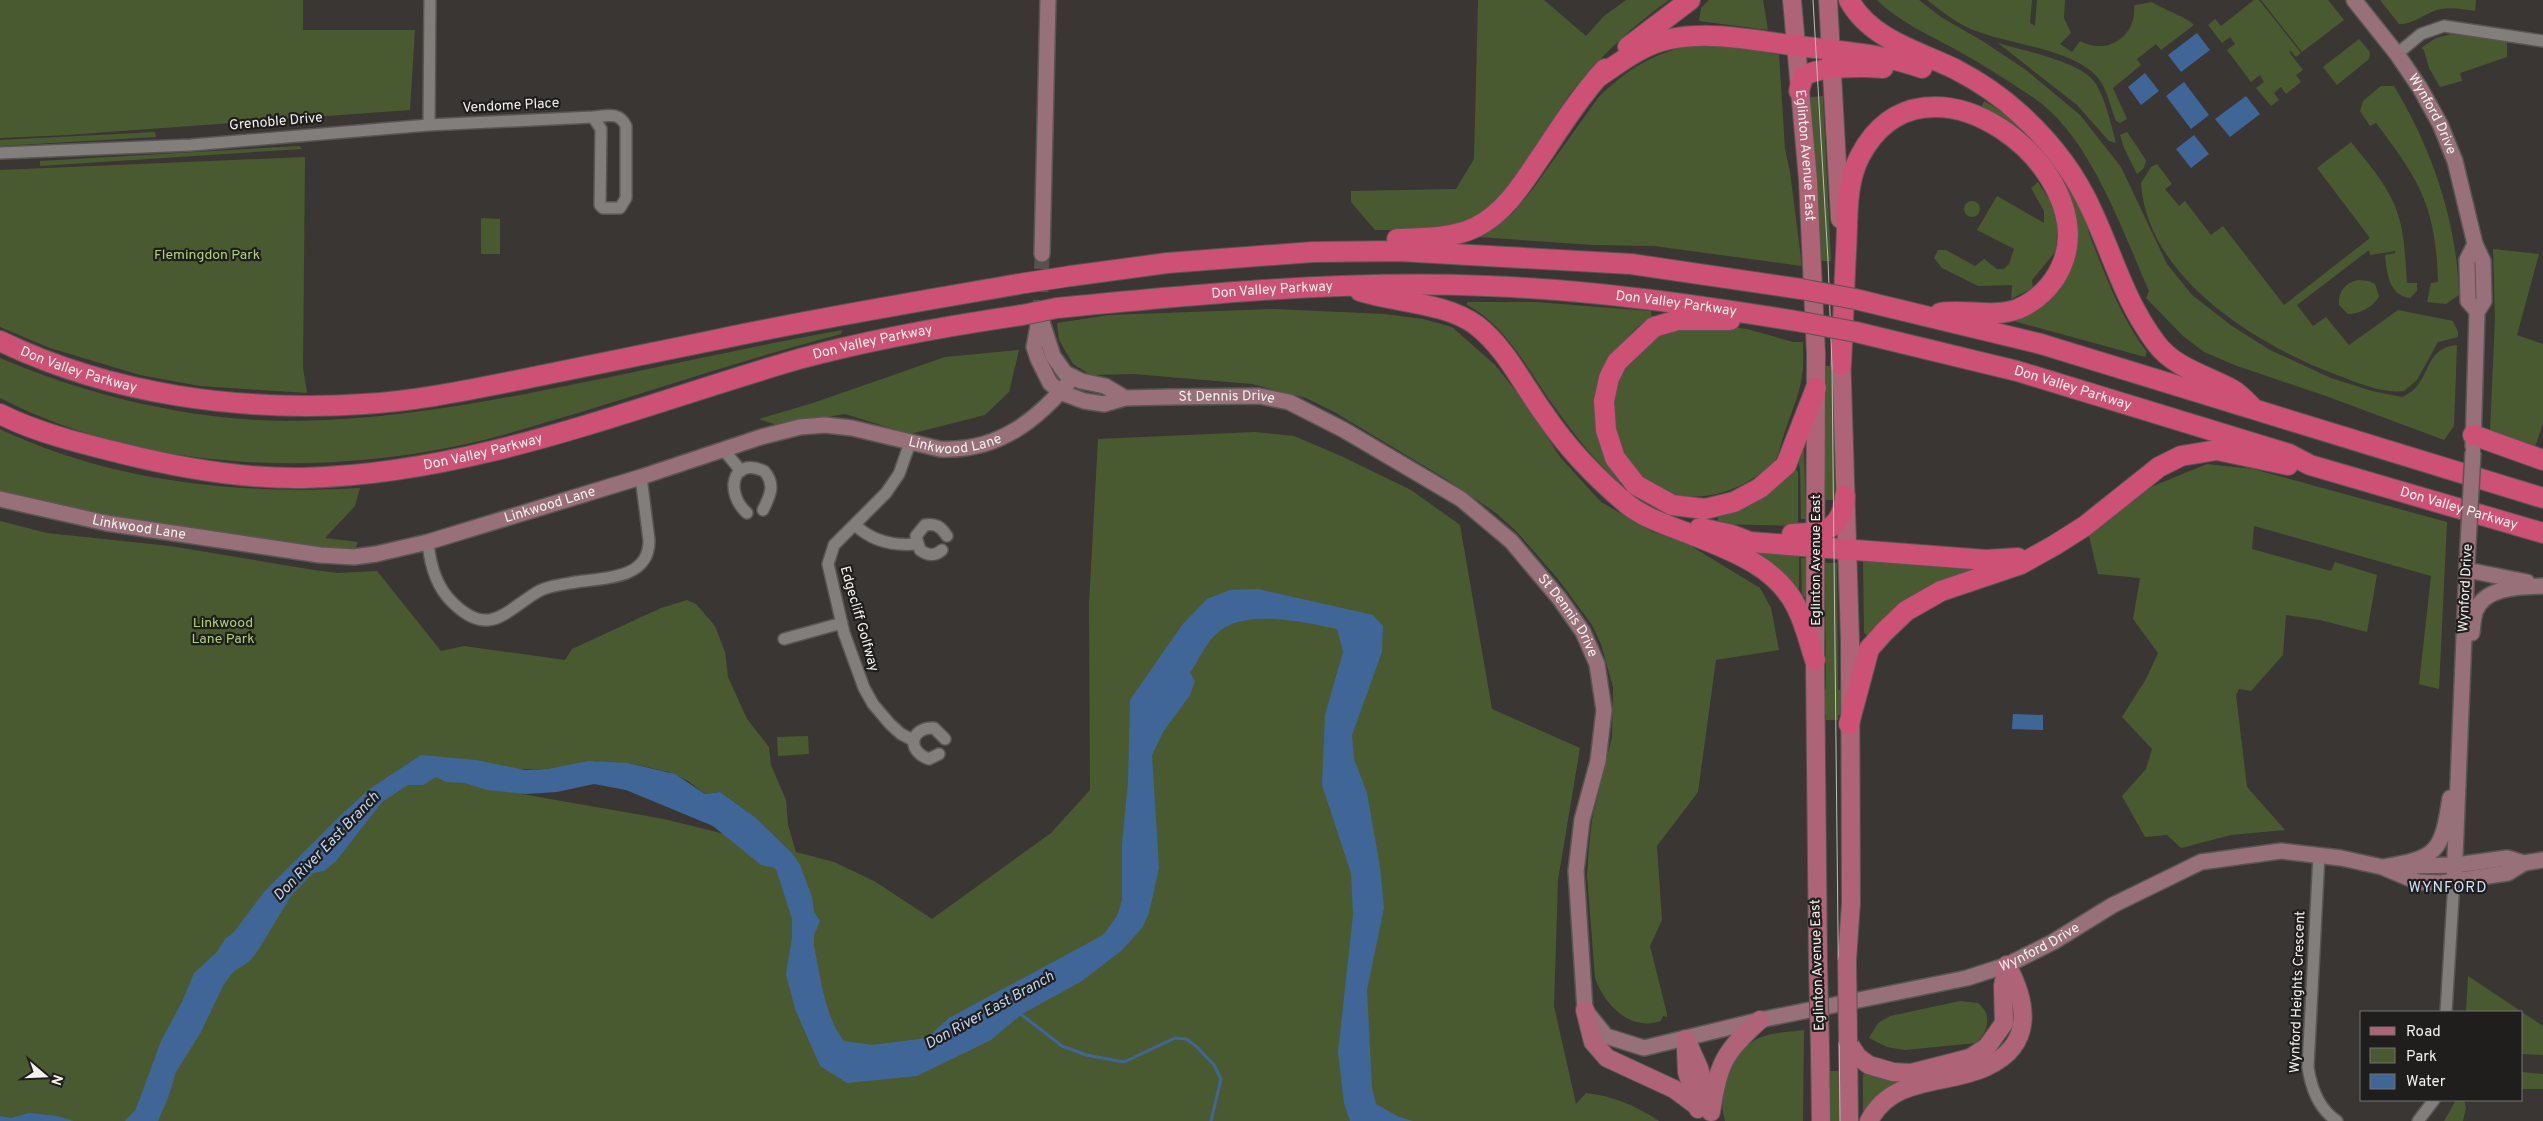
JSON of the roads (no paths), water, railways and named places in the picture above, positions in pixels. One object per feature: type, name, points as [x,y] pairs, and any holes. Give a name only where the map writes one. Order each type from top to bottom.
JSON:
[{"type":"highway","points":[[1358,252],[1396,239],[1455,234],[1476,227],[1498,213],[1519,188],[1597,78],[1619,54],[1690,0]]},
{"type":"highway","points":[[1849,0],[1861,16],[1896,44],[1954,69],[1991,90],[2020,113],[2049,142],[2081,188],[2127,298],[2157,345],[2198,374],[2235,390],[2256,411]]},
{"type":"highway","points":[[1597,78],[1642,49],[1669,39],[1715,35],[1795,46],[1831,60],[1934,73],[2020,113]]},
{"type":"highway","points":[[1799,91],[1800,82],[1807,73],[1831,60]]},
{"type":"highway","points":[[1841,365],[1849,197],[1854,169],[1869,141],[1880,128],[1900,116],[1922,107],[1943,106],[1975,114],[2000,127],[2020,143],[2042,166],[2061,202],[2068,242],[2055,280],[2035,298],[2018,308],[1998,313],[1958,310],[1924,315]]},
{"type":"highway","name":"Don Valley Parkway","points":[[0,341],[74,370],[139,389],[215,401],[292,406],[365,404],[444,395],[736,335],[1025,283],[1167,263],[1313,252],[1399,251],[1631,264],[1801,289],[1855,299],[2041,344],[2543,498]]},
{"type":"highway","points":[[1344,285],[1380,298],[1451,312],[1475,325],[1493,342],[1562,440],[1586,467],[1629,506],[1658,521],[1734,552],[1757,565],[1780,584],[1792,600],[1802,620],[1815,660]]},
{"type":"highway","name":"Don Valley Parkway","points":[[0,414],[81,444],[153,462],[222,474],[301,478],[359,474],[436,463],[531,441],[810,357],[928,329],[1056,308],[1208,293],[1344,285],[1488,286],[1688,303],[1856,332],[2017,371],[2289,454],[2310,465],[2543,533]]},
{"type":"highway","points":[[1802,322],[1678,320],[1654,327],[1616,362],[1608,378],[1604,401],[1606,430],[1615,458],[1636,485],[1672,504],[1705,509],[1734,502],[1760,488],[1786,465],[1816,388]]},
{"type":"highway","points":[[2473,444],[2543,460]]},
{"type":"highway","points":[[1849,724],[1869,649],[1906,611],[1940,591],[2021,564],[2055,545],[2085,526],[2159,467],[2180,456],[2217,450],[2280,465],[2310,465]]},
{"type":"highway","points":[[1614,492],[1683,524],[1732,535],[1750,542],[1816,540],[1848,549],[1986,560],[2019,558],[2055,545]]},
{"type":"highway","points":[[1816,540],[1841,517],[1845,496]]},
{"type":"main road","name":"Eglinton Avenue East","points":[[1792,0],[1808,180],[1816,388],[1815,660],[1820,1117]]},
{"type":"main road","name":"Eglinton Avenue East","points":[[1828,0],[1841,229],[1841,365],[1848,549],[1851,903],[1847,960],[1849,1121]]},
{"type":"main road","points":[[1848,1042],[1858,1057],[1869,1065],[1893,1072],[1911,1073],[1970,1058],[1986,1047],[2004,1023],[2003,986],[2007,965]]},
{"type":"main road","points":[[1869,1121],[1885,1100],[1896,1092],[1919,1083],[1986,1068],[2009,1052],[2021,1034],[2024,1013],[2016,982],[2007,965]]},
{"type":"main road","points":[[1586,1010],[1593,1042],[1607,1058],[1674,1089],[1706,1115]]},
{"type":"main road","points":[[1706,1115],[1715,1083],[1728,1051],[1760,1020]]},
{"type":"main road","points":[[1686,1039],[1687,1072],[1706,1115]]},
{"type":"street","points":[[429,125],[430,0]]},
{"type":"street","points":[[1042,254],[1048,0]]},
{"type":"street","name":"Wynford Drive","points":[[1686,1039],[1760,1020],[1967,978],[2007,965],[2053,942],[2113,905],[2201,862],[2281,851],[2319,855],[2382,867],[2418,882],[2454,881],[2477,311],[2484,301],[2483,261],[2475,244],[2457,170],[2440,124],[2420,88],[2397,54],[2354,0]]},
{"type":"street","points":[[2397,54],[2423,33],[2447,26],[2543,41]]},
{"type":"street","name":"Vendome Place","points":[[429,125],[615,115],[624,120],[626,126],[626,198],[620,208],[613,210],[603,208],[600,205],[601,129],[593,117]]},
{"type":"street","name":"Grenoble Drive","points":[[0,153],[191,145],[429,125]]},
{"type":"street","name":"St Dennis Drive","points":[[1125,398],[1104,386],[1082,381],[1065,372],[1053,356],[1040,315],[1034,347],[1043,372],[1060,392],[1084,401],[1104,404],[1125,398],[1259,396],[1289,402],[1344,430],[1461,499],[1511,541],[1575,618],[1597,664],[1604,710],[1603,734],[1598,761],[1582,820],[1576,871],[1586,1010]]},
{"type":"street","name":"Linkwood Lane","points":[[0,499],[106,523],[330,556],[366,556],[428,542],[774,434],[819,425],[858,428],[910,442],[955,449],[988,444],[1018,430],[1060,392],[1073,377]]},
{"type":"street","name":"Edgecliff Golfway","points":[[910,442],[899,474],[886,493],[834,545],[828,564],[842,623],[857,672],[873,704],[892,727],[913,740],[914,749],[920,756],[929,759],[939,754]]},
{"type":"street","points":[[723,450],[741,470]]},
{"type":"street","points":[[747,513],[739,506],[732,486],[735,477],[741,470],[756,468],[769,477],[771,492],[762,510]]},
{"type":"street","points":[[428,542],[432,572],[448,598],[462,612],[482,621],[498,617],[521,605],[540,591],[629,573],[643,561],[649,550],[649,538],[641,477]]},
{"type":"street","points":[[855,525],[868,535],[885,542],[903,545],[916,544]]},
{"type":"street","points":[[942,550],[934,555],[926,554],[916,544],[916,536],[925,525],[940,526],[947,536]]},
{"type":"street","points":[[2467,567],[2543,585]]},
{"type":"street","points":[[2462,686],[2476,609],[2483,600],[2501,590],[2543,585]]},
{"type":"street","points":[[784,639],[842,623]]},
{"type":"street","points":[[913,740],[917,732],[925,728],[934,728],[945,739]]},
{"type":"street","points":[[2382,867],[2425,857],[2436,848],[2447,817],[2459,734]]},
{"type":"street","name":"Wynford Heights Crescent","points":[[2319,855],[2308,1067],[2310,1083],[2318,1100],[2337,1121]]},
{"type":"street","points":[[2456,864],[2507,858],[2524,863]]},
{"type":"street","points":[[2446,1011],[2454,881],[2508,873],[2524,863],[2543,860]]},
{"type":"street","name":"Wynford Drive","points":[[2382,867],[2456,864]]},
{"type":"street","points":[[1586,1010],[1606,1036],[1644,1048],[1686,1039]]},
{"type":"street","points":[[2418,1121],[2433,1101]]},
{"type":"water","points":[[2197,33],[2210,50],[2181,72],[2168,55]]},
{"type":"water","points":[[2145,73],[2159,91],[2141,105],[2128,87]]},
{"type":"water","points":[[2184,82],[2209,115],[2191,129],[2166,96]]},
{"type":"water","points":[[2246,96],[2260,114],[2230,137],[2215,119]]},
{"type":"water","points":[[2194,135],[2209,154],[2191,168],[2176,149]]},
{"type":"water","name":"Don River East Branch","points":[[1258,589],[1373,615],[1383,626],[1382,652],[1352,735],[1354,759],[1367,793],[1380,867],[1384,908],[1367,990],[1372,1088],[1376,1104],[1399,1117],[1413,1121],[1350,1121],[1344,1103],[1338,1052],[1353,915],[1351,873],[1322,785],[1325,715],[1343,652],[1337,629],[1291,620],[1257,619],[1241,621],[1227,626],[1211,639],[1190,673],[1195,681],[1190,695],[1163,732],[1152,755],[1159,868],[1149,913],[1142,928],[1121,951],[1082,981],[1022,1014],[991,1040],[917,1076],[847,1083],[820,1066],[795,1009],[786,974],[792,938],[792,919],[777,872],[775,868],[761,865],[713,826],[626,790],[594,784],[557,792],[526,794],[487,790],[465,783],[446,782],[436,777],[423,785],[408,785],[382,802],[336,861],[324,871],[313,873],[291,896],[250,961],[233,972],[224,984],[201,1032],[176,1072],[158,1121],[125,1121],[136,1109],[161,1041],[182,1002],[194,973],[217,952],[225,939],[234,932],[264,892],[342,814],[368,790],[421,755],[476,760],[525,770],[547,769],[589,761],[628,763],[675,774],[705,794],[720,792],[755,817],[792,853],[800,865],[812,897],[814,912],[820,921],[814,935],[814,946],[824,996],[832,1021],[844,1041],[872,1045],[927,1038],[949,1018],[1103,935],[1117,916],[1122,900],[1122,844],[1128,782],[1130,700],[1182,625],[1207,599],[1230,590]]},
{"type":"water","points":[[2013,714],[2043,715],[2043,730],[2012,729]]},
{"type":"water","points":[[29,1113],[57,1116],[74,1121],[0,1121],[0,1116],[11,1118]]},
{"type":"waterway","name":"Don River East Branch","points":[[1018,1012],[1062,1046],[1086,1055],[1124,1062],[1175,1038],[1186,1039],[1197,1047],[1214,1065],[1221,1079],[1211,1121]]},
{"type":"tunnel","points":[[1040,315],[1042,254]]},
{"type":"tram line","points":[[1813,0],[1828,260],[1832,366],[1840,1121]]},
{"type":"district","name":"WYNFORD","points":[[2448,888]]},
{"type":"park label","name":"Flemingdon Park","points":[[207,255]]},
{"type":"park label","name":"Linkwood Lane Park","points":[[223,632]]}]
